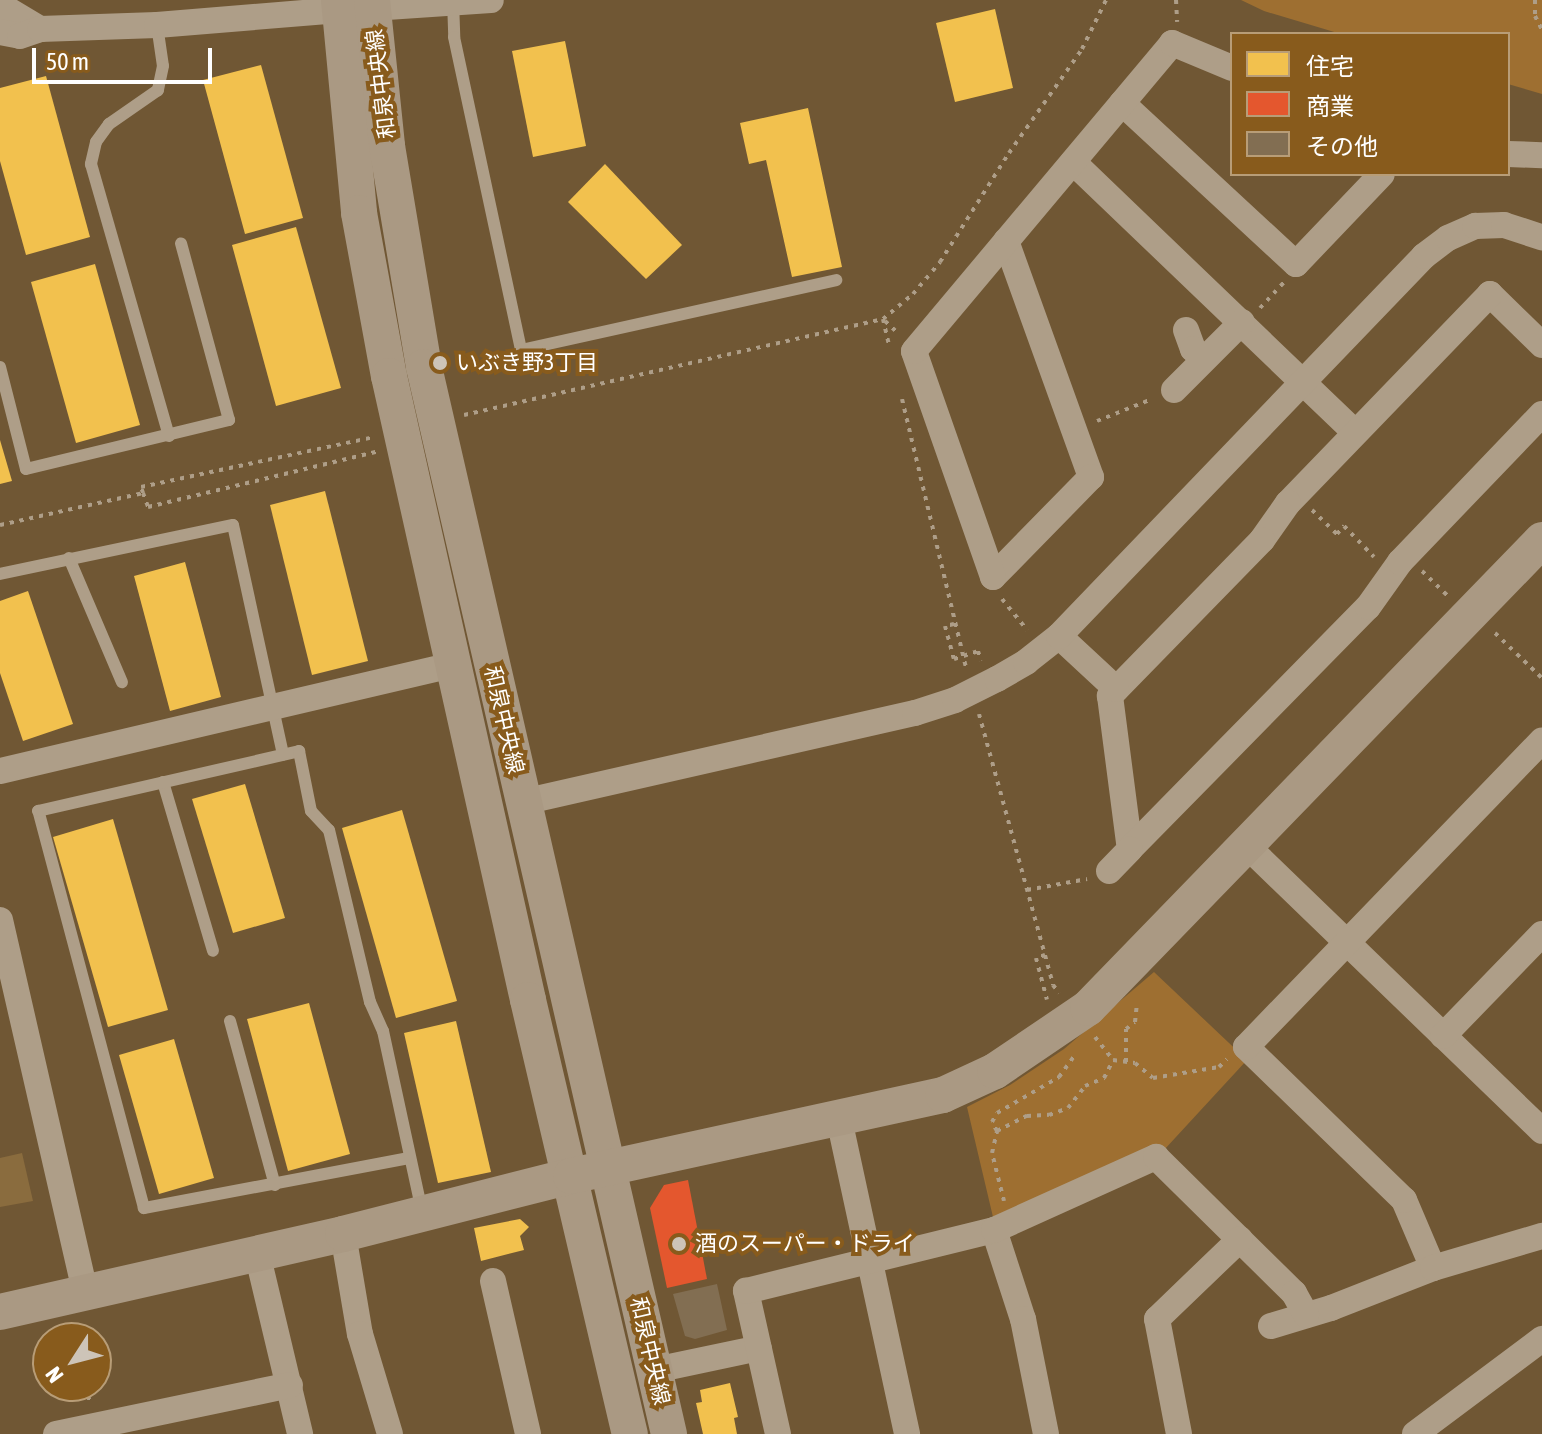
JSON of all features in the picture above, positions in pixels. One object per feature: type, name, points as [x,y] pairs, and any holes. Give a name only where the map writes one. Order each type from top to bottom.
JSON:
[{"type":"street","points":[[0,32],[20,36],[40,29],[157,25],[355,4],[491,0]]},
{"type":"street","name":"和泉中央線","points":[[355,4],[359,213],[389,376],[453,665],[589,1173],[655,1370],[669,1434]]},
{"type":"street","name":"和泉中央線","points":[[355,4],[387,146],[424,367],[523,802],[589,1173],[630,1434]]},
{"type":"street","points":[[0,5],[40,29]]},
{"type":"street","points":[[1006,241],[1091,477],[993,577],[914,351],[1006,241],[1073,162],[1172,43],[1230,67]]},
{"type":"street","points":[[1122,103],[1296,264],[1380,176]]},
{"type":"street","points":[[1510,154],[1542,155]]},
{"type":"street","points":[[1073,162],[1355,432]]},
{"type":"street","points":[[523,802],[915,713],[955,700],[997,679],[1026,662],[1059,636],[1424,256],[1448,238],[1475,226],[1504,225],[1542,237]]},
{"type":"street","points":[[1130,849],[1110,696],[1262,540],[1296,495],[1355,432],[1490,294],[1542,345]]},
{"type":"street","points":[[1174,390],[1242,322]]},
{"type":"street","points":[[1186,330],[1193,349],[1203,358]]},
{"type":"street","points":[[1097,876],[1130,849],[1368,607],[1391,574],[1542,414]]},
{"type":"street","points":[[0,1312],[85,1290],[343,1234],[589,1173],[943,1095],[995,1071],[1048,1038],[1088,1008],[1542,540]]},
{"type":"street","points":[[1059,636],[1116,689]]},
{"type":"street","points":[[0,771],[453,665]]},
{"type":"street","points":[[1433,1268],[1404,1200],[1246,1047],[1542,740]]},
{"type":"street","points":[[1247,846],[1542,1131]]},
{"type":"street","points":[[0,920],[85,1290]]},
{"type":"street","points":[[1443,1036],[1541,936]]},
{"type":"street","points":[[839,1119],[907,1434]]},
{"type":"street","points":[[778,1434],[746,1291],[1003,1227],[1156,1157],[1294,1293],[1306,1315]]},
{"type":"street","points":[[1003,1227],[1046,1434]]},
{"type":"street","points":[[343,1234],[360,1334],[390,1434]]},
{"type":"street","points":[[1271,1326],[1433,1268],[1542,1236]]},
{"type":"street","points":[[1179,1434],[1157,1319],[1240,1239]]},
{"type":"street","points":[[257,1253],[300,1434]]},
{"type":"street","points":[[493,1281],[528,1434]]},
{"type":"street","points":[[1415,1434],[1542,1339]]},
{"type":"street","points":[[655,1370],[759,1348]]},
{"type":"street","points":[[56,1434],[144,1425],[290,1385]]},
{"type":"lane","points":[[453,1],[454,37],[521,350],[836,280]]},
{"type":"lane","points":[[157,25],[163,66],[158,90],[109,124],[96,142],[91,164],[169,436]]},
{"type":"lane","points":[[0,367],[26,469],[229,420],[181,243]]},
{"type":"lane","points":[[0,574],[233,525],[283,755]]},
{"type":"lane","points":[[69,558],[122,682]]},
{"type":"lane","points":[[409,1158],[144,1208],[38,811],[299,751],[311,811],[329,830],[370,1002],[383,1031],[422,1214]]},
{"type":"lane","points":[[163,782],[213,951]]},
{"type":"lane","points":[[230,1021],[275,1185]]},
{"type":"path","points":[[1176,0],[1177,19]]},
{"type":"path","points":[[1535,0],[1535,16],[1542,30]]},
{"type":"path","points":[[1264,302],[1269,297]]},
{"type":"path","points":[[883,319],[891,349]]},
{"type":"path","points":[[901,395],[957,637]]},
{"type":"path","points":[[1074,429],[1137,407]]},
{"type":"path","points":[[330,448],[141,487],[148,507],[379,451]]},
{"type":"path","points":[[0,525],[143,493]]},
{"type":"path","points":[[1296,495],[1337,534],[1344,526],[1391,574]]},
{"type":"path","points":[[1010,611],[1031,635]]},
{"type":"path","points":[[1485,623],[1542,678]]},
{"type":"path","points":[[955,624],[945,626],[954,659],[978,651],[983,667]]},
{"type":"path","points":[[990,753],[1053,985]]},
{"type":"path","points":[[1027,890],[1097,876]]},
{"type":"path","points":[[1045,955],[1036,958],[1050,1014]]},
{"type":"path","points":[[1126,1062],[1126,1029],[1135,1022],[1137,1002],[1131,995]]},
{"type":"path","points":[[1003,1227],[992,1153],[997,1131],[1027,1116],[1049,1115],[1068,1108],[1085,1086],[1104,1078],[1113,1060],[1135,1063],[1153,1078],[1206,1071]]},
{"type":"shaded area","points":[[1241,0],[1542,0],[1542,94],[1510,85],[1510,32],[1334,32],[1264,11]]},
{"type":"shaded area","points":[[1154,972],[1247,1060],[1164,1150],[1156,1144],[993,1217],[967,1107],[1010,1085],[1064,1049]]},
{"type":"shaded area","points":[[22,1153],[33,1201],[0,1207],[0,1158]]},
{"type":"building: 住宅","points":[[995,9],[1013,88],[955,102],[936,23]]},
{"type":"building: 住宅","points":[[565,41],[586,146],[533,157],[512,51]]},
{"type":"building: 住宅","points":[[261,65],[303,218],[245,234],[203,80]]},
{"type":"building: 住宅","points":[[46,76],[90,237],[26,255],[0,161],[0,88]]},
{"type":"building: 住宅","points":[[808,108],[842,267],[792,277],[766,160],[749,164],[740,123]]},
{"type":"building: 住宅","points":[[605,164],[682,245],[646,279],[568,202]]},
{"type":"building: 住宅","points":[[296,227],[341,388],[276,406],[232,245]]},
{"type":"building: 住宅","points":[[95,264],[140,425],[76,443],[31,282]]},
{"type":"building: 住宅","points":[[0,440],[12,481],[0,484]]},
{"type":"building: 住宅","points":[[325,491],[368,661],[312,675],[270,505]]},
{"type":"building: 住宅","points":[[185,562],[221,697],[170,711],[134,576]]},
{"type":"building: 住宅","points":[[28,591],[73,724],[23,741],[0,673],[0,601]]},
{"type":"building: 住宅","points":[[245,784],[285,918],[233,933],[192,799]]},
{"type":"building: 住宅","points":[[402,810],[457,1001],[396,1018],[342,828]]},
{"type":"building: 住宅","points":[[113,819],[168,1010],[108,1027],[53,837]]},
{"type":"building: 住宅","points":[[309,1003],[350,1154],[288,1171],[247,1019]]},
{"type":"building: 住宅","points":[[456,1021],[491,1172],[438,1183],[404,1033]]},
{"type":"building: 住宅","points":[[174,1039],[214,1178],[159,1194],[119,1055]]},
{"type":"building: 住宅","points":[[520,1219],[529,1227],[520,1236],[524,1250],[481,1261],[474,1228]]},
{"type":"building: 住宅","points":[[730,1383],[738,1417],[734,1418],[737,1434],[703,1434],[696,1403],[702,1402],[700,1390]]},
{"type":"building: 商業","name":"酒のスーパー・ドライ","points":[[688,1180],[707,1279],[667,1288],[650,1208],[664,1185]]},
{"type":"building: その他","points":[[717,1284],[727,1330],[695,1339],[685,1336],[673,1294]]},
{"type":"place","name":"いぶき野3丁目","points":[[440,363]]},
{"type":"place","name":"酒のスーパー・ドライ","points":[[679,1244]]}]
